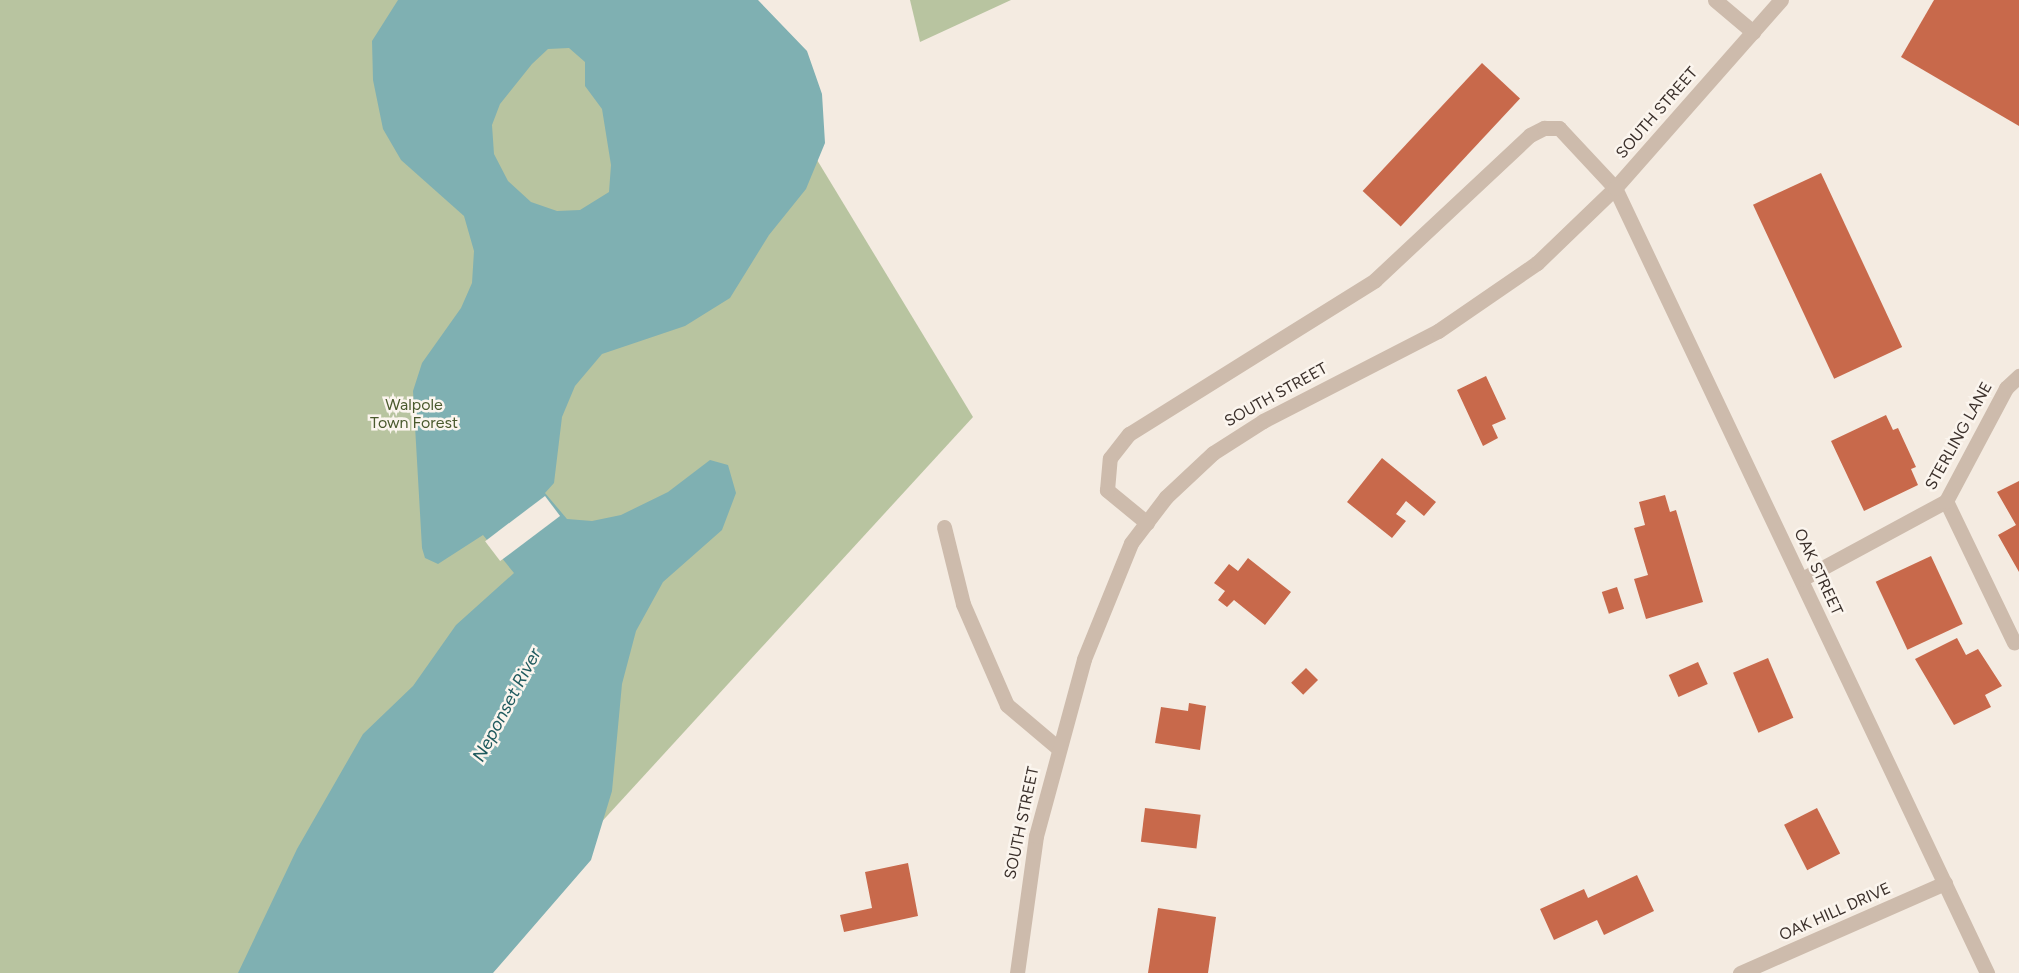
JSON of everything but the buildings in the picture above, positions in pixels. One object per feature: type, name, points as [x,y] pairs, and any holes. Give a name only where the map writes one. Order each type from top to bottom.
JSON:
[{"type":"street","points":[[1715,0],[1753,32]]},
{"type":"street","name":"SOUTH STREET","points":[[1017,973],[1032,858],[1058,748],[1103,603],[1131,543],[1213,453],[1281,411],[1488,301],[1578,227],[1781,0]]},
{"type":"street","name":"OAK STREET","points":[[1147,523],[1107,490],[1110,458],[1129,434],[1375,280],[1530,135],[1544,128],[1559,128],[1615,188],[1987,973]]},
{"type":"street","name":"STERLING LANE","points":[[1802,579],[1946,501],[2006,388],[2019,376]]},
{"type":"street","points":[[1946,501],[2014,642]]},
{"type":"street","points":[[944,526],[963,604],[1007,705],[1058,748]]},
{"type":"street","name":"OAK HILL DRIVE","points":[[1740,973],[1945,883]]},
{"type":"green space","name":"Walpole Town Forest","points":[[0,0],[720,0],[973,417],[463,973],[0,973]]},
{"type":"green space","points":[[910,0],[1011,0],[920,42]]},
{"type":"water","name":"Neponset River","points":[[398,0],[758,0],[807,51],[822,94],[825,143],[806,189],[769,235],[730,298],[685,326],[602,354],[575,386],[562,417],[554,483],[545,493],[567,519],[592,521],[621,515],[668,492],[710,460],[728,465],[736,493],[722,530],[663,582],[636,631],[622,684],[612,791],[591,860],[493,973],[238,973],[297,849],[363,734],[413,686],[456,625],[514,573],[483,535],[438,564],[425,558],[422,548],[413,391],[422,363],[461,308],[472,283],[474,251],[464,216],[401,160],[383,129],[373,80],[372,41]],"holes":[[[569,48],[585,62],[585,86],[602,109],[611,165],[609,192],[580,210],[557,211],[531,202],[508,181],[494,154],[492,125],[500,104],[532,64],[548,49]]]},
{"type":"pier","points":[[545,496],[560,516],[500,561],[485,541]]}]
